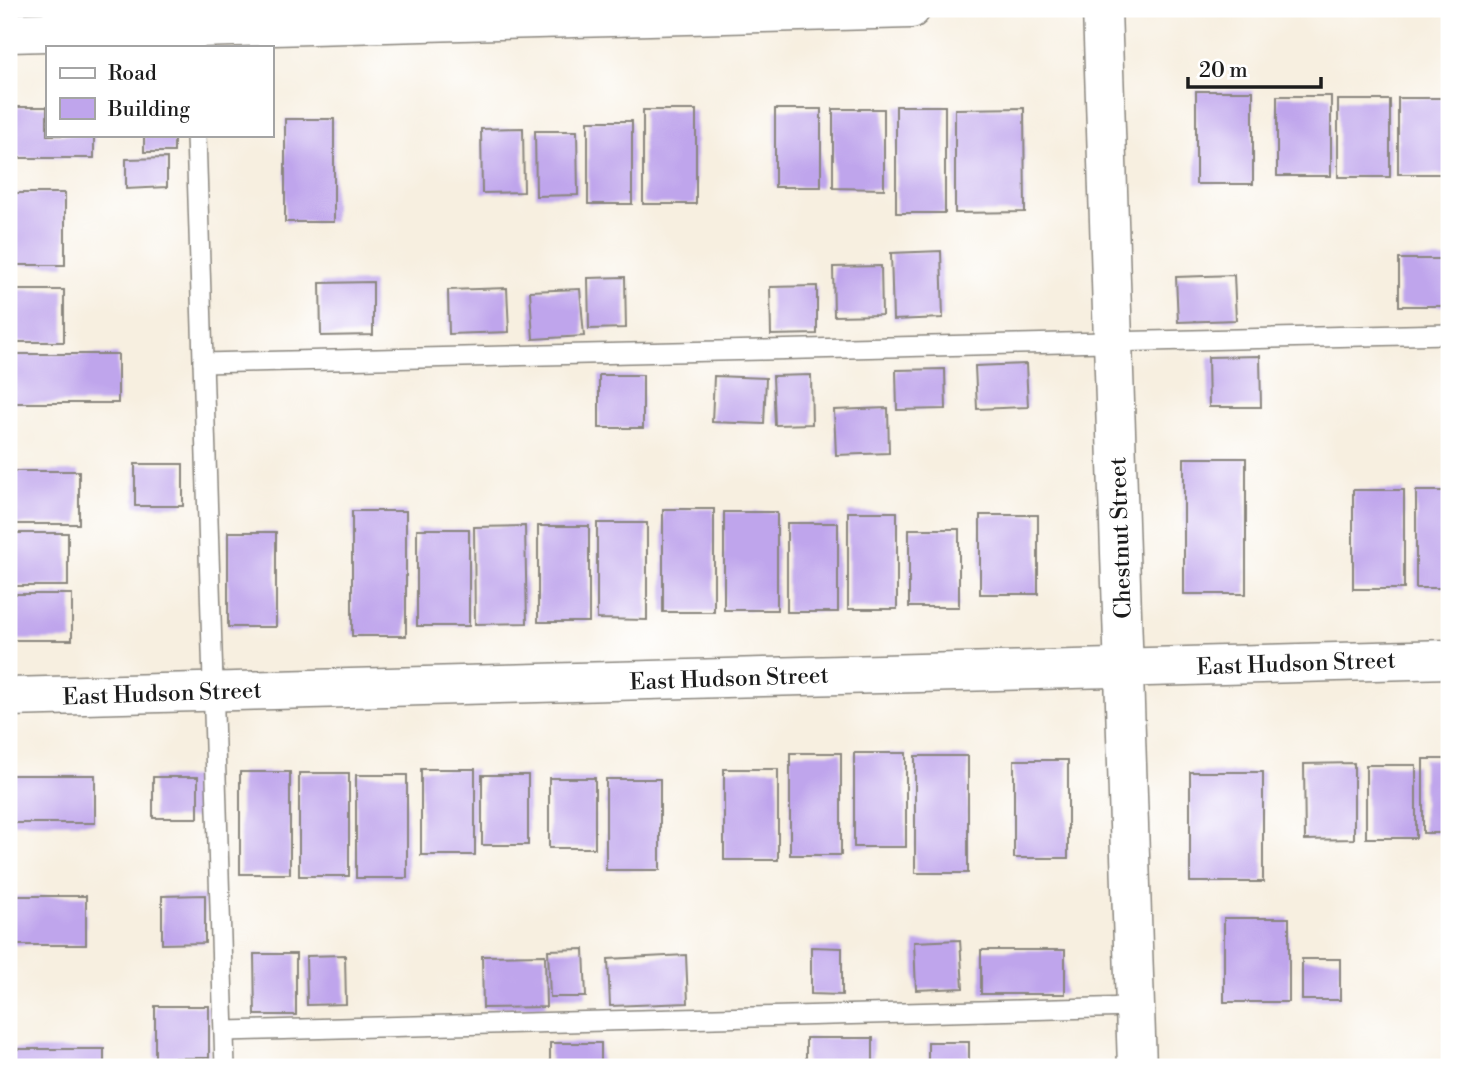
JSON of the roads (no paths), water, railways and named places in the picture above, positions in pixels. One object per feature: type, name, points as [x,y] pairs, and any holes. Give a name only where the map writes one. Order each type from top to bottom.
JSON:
[{"type":"street","points":[[9,33],[792,10],[911,9]]},
{"type":"street","name":"Chestnut Street","points":[[1102,9],[1137,1067]]},
{"type":"street","name":"East Hudson Street","points":[[9,697],[1449,659]]},
{"type":"lane","points":[[196,136],[225,1067]]},
{"type":"lane","points":[[203,363],[1449,334]]},
{"type":"lane","points":[[225,1031],[1135,1007]]}]
